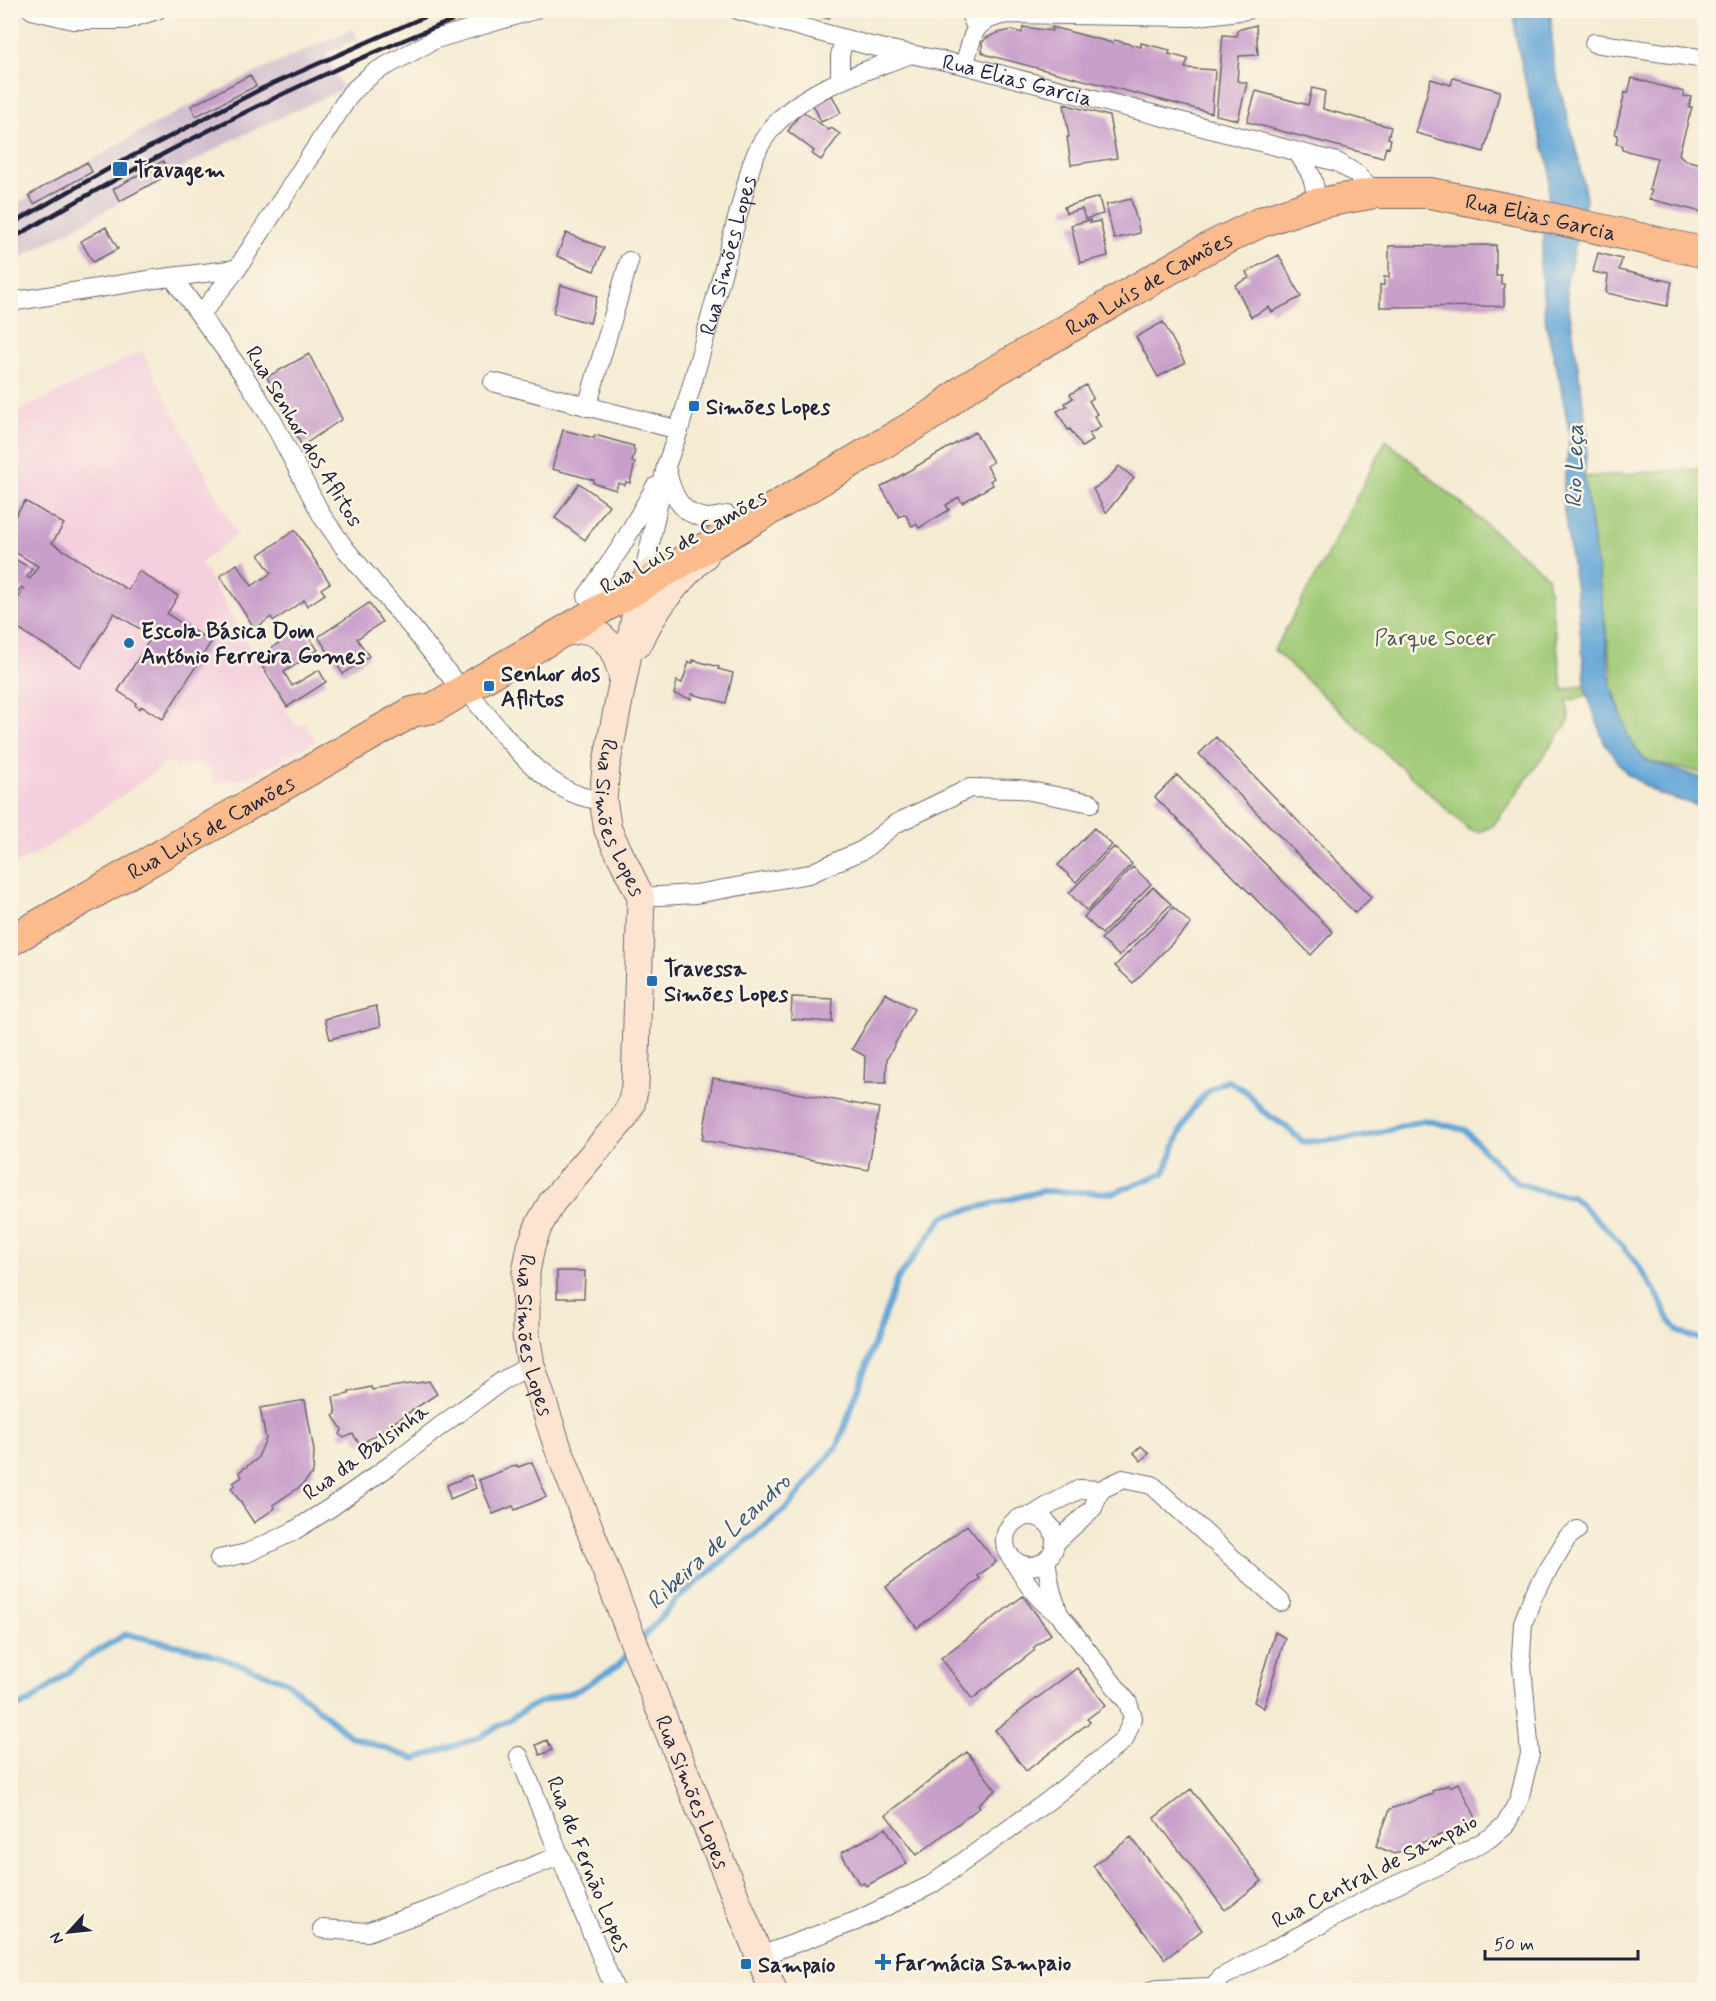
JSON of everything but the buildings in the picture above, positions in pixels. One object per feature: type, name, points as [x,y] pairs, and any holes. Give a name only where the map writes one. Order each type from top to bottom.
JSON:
[{"type":"main road","name":"Rua Elias Garcia","points":[[1327,202],[1375,193],[1430,193],[1706,253]]},
{"type":"main road","name":"Rua Luís de Camões","points":[[10,941],[412,712],[433,708],[638,577],[935,413],[966,388],[1198,253],[1261,222],[1327,202]]},
{"type":"main road","name":"Rua Luís de Camões","points":[[724,528],[928,400],[966,388]]},
{"type":"main road","name":"Rua Luís de Camões","points":[[463,689],[562,633],[638,577]]},
{"type":"street","points":[[32,10],[73,20],[126,20],[157,10]]},
{"type":"street","points":[[200,315],[237,269],[351,93],[373,73],[436,39],[534,10]]},
{"type":"street","name":"Rua Elias Garcia","points":[[738,10],[908,55],[964,65],[1337,162],[1358,175],[1375,193]]},
{"type":"street","points":[[968,10],[976,27]]},
{"type":"street","points":[[964,65],[976,27],[990,18],[1008,14],[1190,17],[1247,10]]},
{"type":"street","points":[[840,80],[840,56],[844,39]]},
{"type":"street","points":[[1594,43],[1706,59]]},
{"type":"street","name":"Rua Simões Lopes","points":[[773,1990],[640,1661],[557,1445],[531,1365],[525,1335],[526,1272],[531,1246],[539,1225],[552,1202],[611,1134],[631,1105],[635,1074],[641,897],[608,830],[603,800],[606,767],[623,681],[638,577],[666,466],[679,430],[755,156],[762,141],[780,119],[799,103],[840,80],[908,55]]},
{"type":"street","points":[[1297,152],[1312,177],[1317,192],[1327,202]]},
{"type":"street","points":[[587,407],[629,261]]},
{"type":"street","points":[[10,302],[155,279],[237,269]]},
{"type":"street","name":"Rua Senhor dos Aflitos","points":[[172,278],[245,377],[271,418],[322,516],[346,550],[463,689],[540,773],[576,794],[590,800],[603,800]]},
{"type":"street","points":[[493,382],[679,430]]},
{"type":"street","name":"Rua Simões Lopes","points":[[463,689],[477,672],[861,447],[928,400]]},
{"type":"street","points":[[666,466],[670,488],[677,503],[691,513],[708,518],[724,528]]},
{"type":"street","name":"Rua Simões Lopes","points":[[638,577],[621,547],[666,466]]},
{"type":"street","name":"Rua Simões Lopes","points":[[623,681],[644,630],[664,599],[724,528]]},
{"type":"street","name":"Rua Simões Lopes","points":[[562,633],[584,630],[600,636],[613,648],[619,660],[623,681]]},
{"type":"street","points":[[641,897],[696,894],[809,874],[863,850],[895,824],[970,788],[1020,789],[1091,803]]},
{"type":"street","name":"Rua da Balsinha","points":[[219,1558],[247,1553],[292,1532],[392,1464],[502,1381],[531,1365]]},
{"type":"street","points":[[1059,1614],[1044,1605],[1011,1557],[1005,1542],[1010,1526],[1016,1520],[1032,1516],[1080,1489],[1100,1490],[1123,1479],[1152,1485],[1281,1602]]},
{"type":"street","points":[[1011,1557],[1017,1562],[1032,1566],[1046,1560],[1055,1543],[1093,1508],[1100,1490]]},
{"type":"street","points":[[1032,1516],[1046,1522],[1051,1528],[1055,1543]]},
{"type":"street","name":"Rua Central de Sampaio","points":[[1210,1989],[1222,1977],[1371,1897],[1446,1862],[1490,1838],[1506,1824],[1519,1800],[1530,1754],[1521,1655],[1523,1623],[1533,1596],[1567,1538],[1577,1530]]},
{"type":"street","points":[[760,1956],[856,1922],[931,1885],[1048,1802],[1124,1740],[1133,1718],[1128,1703],[1059,1614],[1051,1590],[1046,1560]]},
{"type":"street","name":"Rua de Fernão Lopes","points":[[519,1756],[615,1990]]},
{"type":"street","points":[[322,1929],[367,1932],[440,1906],[487,1884],[559,1856]]},
{"type":"street","points":[[1154,1990],[1210,1989]]},
{"type":"shaded area","points":[[353,29],[358,39],[326,54],[343,89],[236,138],[11,263],[11,207],[145,129],[250,75]]},
{"type":"shaded area","name":"Escola Básica Dom António Ferreira Gomes","points":[[142,351],[237,534],[201,563],[296,727],[305,723],[316,741],[245,779],[223,780],[215,786],[209,768],[193,763],[177,767],[168,763],[57,841],[11,868],[11,415]]},
{"type":"green space","name":"Parque Socer","points":[[1386,440],[1547,576],[1563,690],[1613,678],[1584,477],[1705,468],[1705,774],[1645,760],[1629,739],[1614,691],[1566,701],[1570,719],[1493,826],[1480,832],[1469,830],[1274,650],[1318,572]]},
{"type":"water","name":"Rio Leça","points":[[1515,11],[1553,11],[1551,17],[1553,62],[1578,157],[1586,199],[1566,286],[1588,436],[1584,477],[1603,608],[1611,686],[1629,739],[1645,760],[1705,779],[1705,808],[1659,794],[1627,774],[1604,742],[1586,691],[1577,597],[1562,498],[1570,436],[1546,325],[1540,263],[1547,218],[1550,168],[1529,98],[1515,34]]},
{"type":"waterway","name":"Ribeira de Leandro","points":[[640,1641],[677,1599],[789,1506],[838,1445],[897,1280],[944,1216],[1042,1191],[1113,1193],[1164,1173],[1180,1132],[1195,1106],[1204,1095],[1228,1081],[1247,1092],[1262,1111],[1285,1126],[1303,1142],[1363,1137],[1425,1120],[1465,1130],[1518,1183],[1546,1192],[1572,1196],[1612,1234],[1635,1261],[1655,1291],[1670,1321],[1679,1332],[1706,1341]]},
{"type":"waterway","name":"Ribeira de Leandro","points":[[10,1710],[31,1701],[89,1656],[126,1634],[201,1651],[286,1681],[350,1736],[415,1759],[480,1737],[535,1704],[578,1690],[619,1665],[629,1653]]},
{"type":"railway","points":[[10,225],[117,164],[263,88],[440,10]]},
{"type":"railway","points":[[10,240],[181,144],[240,115],[358,60],[479,10]]},
{"type":"place","name":"Travagem","points":[[120,169]]},
{"type":"place","name":"Simões Lopes","points":[[694,406]]},
{"type":"place","name":"Escola Básica Dom António Ferreira Gomes","points":[[129,643]]},
{"type":"place","name":"Senhor dos Aflitos","points":[[489,686]]},
{"type":"place","name":"Travessa Simões Lopes","points":[[652,981]]},
{"type":"place","name":"Farmácia Sampaio","points":[[883,1962]]},
{"type":"place","name":"Sampaio","points":[[746,1964]]}]
